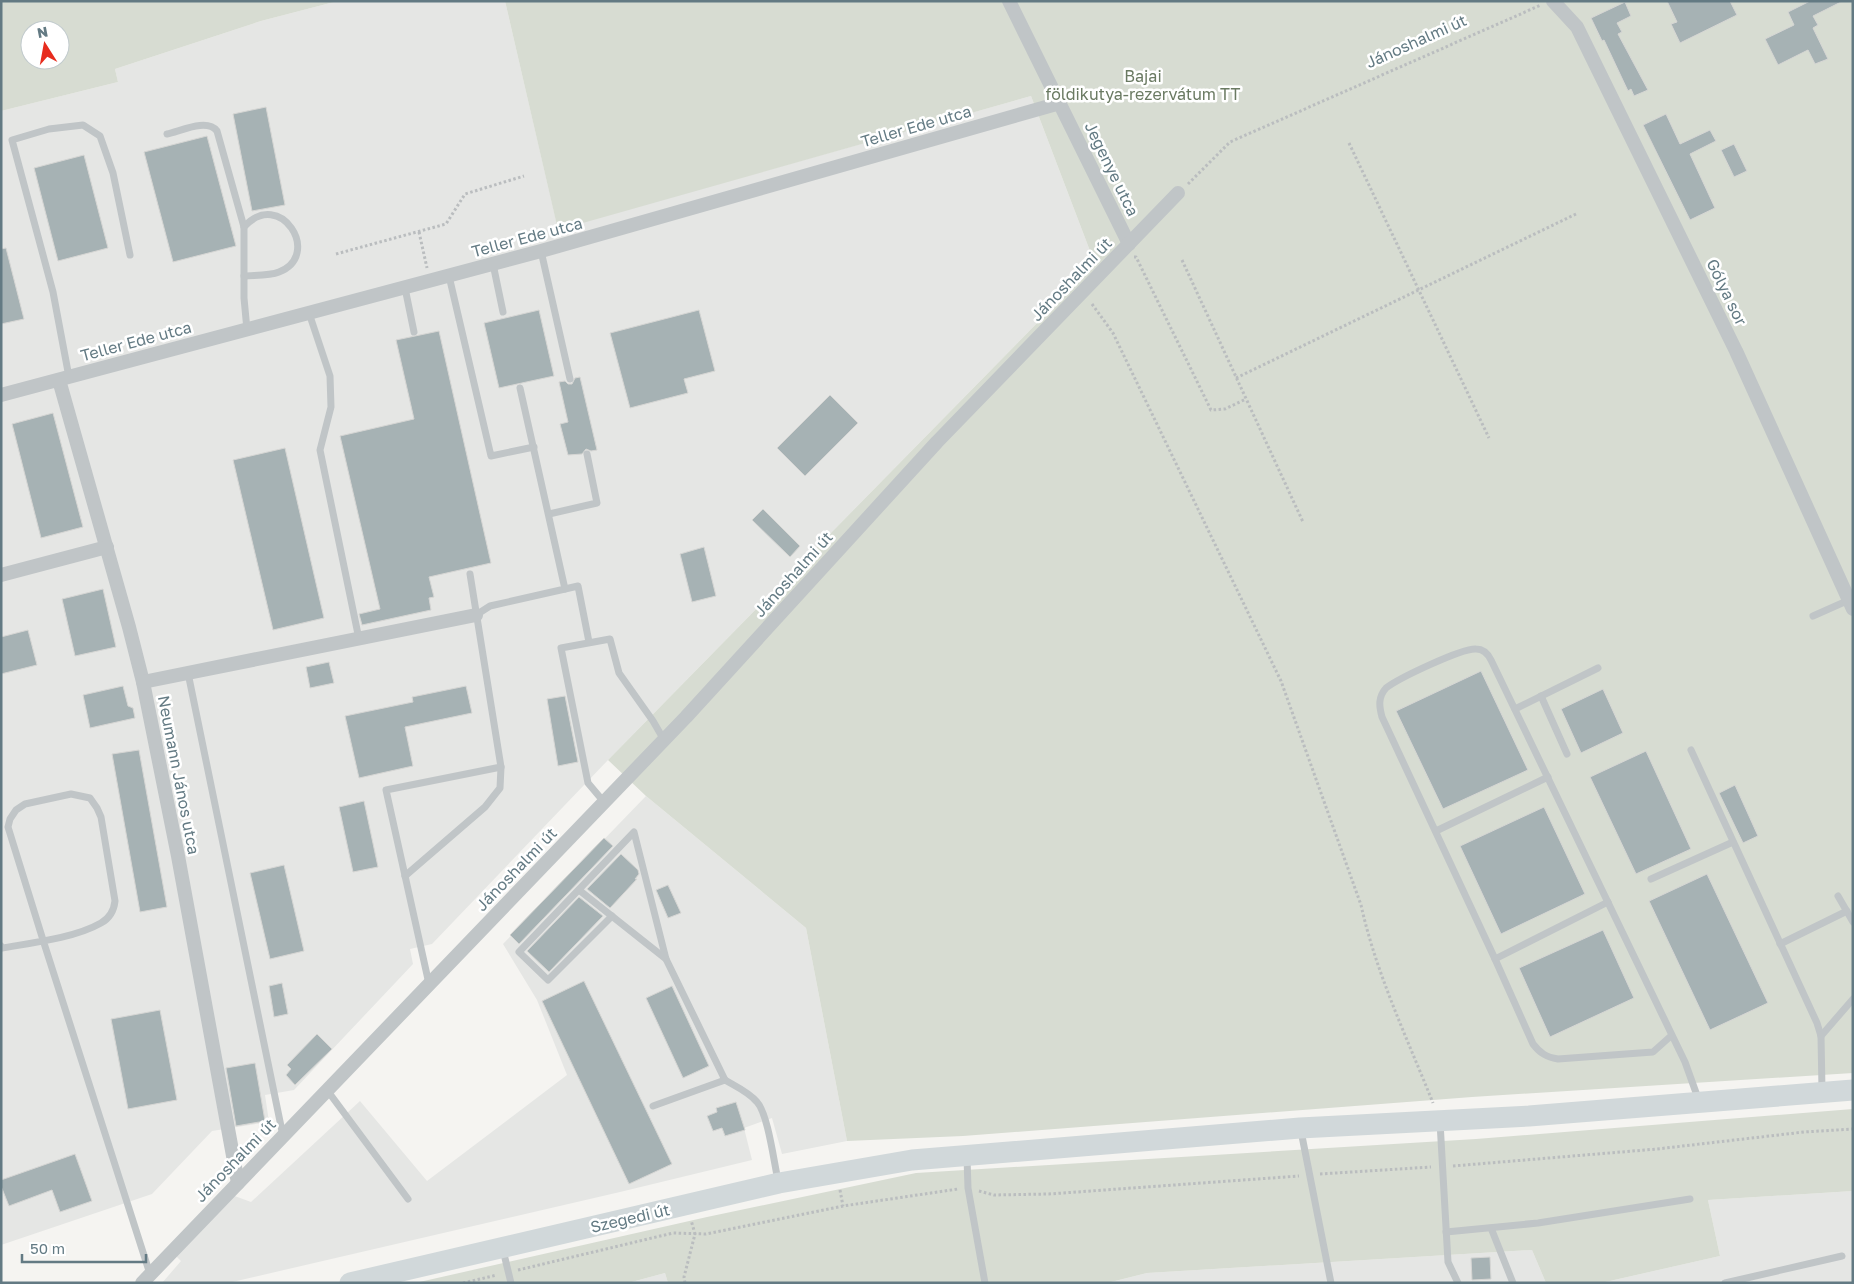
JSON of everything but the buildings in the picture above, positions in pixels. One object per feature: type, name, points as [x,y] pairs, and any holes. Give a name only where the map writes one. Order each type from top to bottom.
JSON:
[{"type":"main road","name":"Szegedi út","points":[[350,1283],[779,1183],[912,1160],[1300,1128],[1529,1116],[1853,1090]]},
{"type":"street","name":"Jegenye utca","points":[[1009,1],[1129,244]]},
{"type":"street","name":"Gólya sor","points":[[1551,1],[1577,27],[1736,351],[1851,604]]},
{"type":"street","name":"Teller Ede utca","points":[[1,395],[541,251],[1060,103]]},
{"type":"street","name":"Jánoshalmi út","points":[[146,1278],[664,740],[937,442],[1178,193]]},
{"type":"street","name":"Neumann János utca","points":[[64,379],[142,682],[178,856],[238,1183]]},
{"type":"street","points":[[1,575],[107,547]]},
{"type":"street","points":[[142,682],[476,615]]},
{"type":"lane","points":[[167,134],[204,124],[211,125],[217,131],[244,227],[247,330]]},
{"type":"lane","points":[[64,379],[53,292],[12,140],[49,129],[83,125],[100,136],[113,173],[130,255]]},
{"type":"lane","points":[[244,227],[251,220],[261,216],[271,215],[281,218],[295,232],[298,247],[293,261],[282,270],[274,274],[244,276]]},
{"type":"lane","points":[[541,251],[570,379]]},
{"type":"lane","points":[[493,264],[503,312]]},
{"type":"lane","points":[[449,276],[490,456],[534,447]]},
{"type":"lane","points":[[404,288],[414,332]]},
{"type":"lane","points":[[309,313],[330,376],[331,407],[320,450],[360,639]]},
{"type":"lane","points":[[520,388],[565,590]]},
{"type":"lane","points":[[549,514],[597,503],[586,454]]},
{"type":"lane","points":[[405,876],[485,807],[500,788],[501,767],[470,574]]},
{"type":"lane","points":[[476,615],[490,606],[578,586],[589,642]]},
{"type":"lane","points":[[1813,616],[1851,604]]},
{"type":"lane","points":[[604,802],[588,783],[561,648],[610,639],[619,673],[664,740]]},
{"type":"lane","points":[[1672,1035],[1653,1052],[1558,1059],[1545,1056],[1533,1044],[1496,959],[1382,717],[1379,703],[1383,692],[1391,684],[1464,650],[1476,649],[1488,654],[1548,777],[1685,1062],[1699,1103]]},
{"type":"lane","points":[[1515,710],[1598,668]]},
{"type":"lane","points":[[188,673],[283,1136]]},
{"type":"lane","points":[[1541,696],[1567,754]]},
{"type":"lane","points":[[1691,750],[1817,1023],[1821,1036],[1822,1092]]},
{"type":"lane","points":[[429,985],[386,790],[501,767]]},
{"type":"lane","points":[[1436,831],[1548,777]]},
{"type":"lane","points":[[1,946],[2,948],[43,940],[84,930],[102,922],[114,909],[115,901],[101,817],[90,798],[71,794],[25,804],[16,810],[10,819],[8,827],[43,940],[146,1278]]},
{"type":"lane","points":[[612,916],[548,980],[519,952],[634,832],[666,959],[725,1080],[749,1095],[759,1104],[766,1123],[779,1183]]},
{"type":"lane","points":[[1651,879],[1733,842]]},
{"type":"lane","points":[[579,890],[666,959]]},
{"type":"lane","points":[[1838,896],[1853,922]]},
{"type":"lane","points":[[1496,959],[1608,902]]},
{"type":"lane","points":[[1780,944],[1847,911]]},
{"type":"lane","points":[[1821,1036],[1853,999]]},
{"type":"lane","points":[[653,1106],[725,1080]]},
{"type":"lane","points":[[328,1090],[408,1199]]},
{"type":"lane","points":[[1440,1120],[1448,1262],[1458,1283]]},
{"type":"lane","points":[[1300,1128],[1311,1175],[1330,1283]]},
{"type":"lane","points":[[967,1155],[968,1188],[985,1283]]},
{"type":"lane","points":[[1446,1232],[1538,1223],[1690,1199]]},
{"type":"lane","points":[[1491,1228],[1513,1283]]},
{"type":"lane","points":[[502,1248],[510,1283]]},
{"type":"lane","points":[[1725,1283],[1842,1256]]},
{"type":"path","name":"Jánoshalmi út","points":[[1178,193],[1230,142],[1551,1]]},
{"type":"path","points":[[1350,143],[1489,438]]},
{"type":"path","points":[[336,254],[446,224],[466,194],[524,176]]},
{"type":"path","points":[[1236,378],[1576,214]]},
{"type":"path","points":[[419,232],[430,281]]},
{"type":"path","points":[[1118,255],[1136,257],[1210,410],[1225,410],[1246,399]]},
{"type":"path","points":[[1182,260],[1303,522]]},
{"type":"path","points":[[1083,292],[1113,333],[1280,681],[1361,905],[1386,985],[1440,1120]]},
{"type":"path","points":[[463,1283],[674,1233],[706,1234],[843,1206],[968,1188],[994,1195],[1049,1194],[1657,1149],[1804,1132],[1853,1129]]},
{"type":"path","points":[[685,1283],[684,1277],[695,1234],[687,1205]]},
{"type":"shaded area","points":[[338,1],[505,1],[558,229],[1031,96],[1095,264],[608,760],[432,944],[410,949],[413,964],[294,1090],[265,1095],[269,1122],[212,1131],[152,1194],[1,1245],[1,111],[118,82],[115,69],[261,21]]},
{"type":"shaded area","points":[[646,796],[806,928],[847,1141],[782,1154],[772,1118],[744,1128],[752,1160],[228,1283],[162,1283],[181,1261],[175,1255],[232,1195],[251,1202],[360,1101],[427,1181],[567,1075],[537,1000],[503,944]]},
{"type":"shaded area","points":[[1853,1191],[1853,1283],[1601,1283],[1720,1256],[1708,1200]]},
{"type":"shaded area","points":[[1532,1250],[1546,1283],[1107,1283],[1147,1273]]},
{"type":"shaded area","points":[[665,1273],[668,1283],[628,1283]]},
{"type":"green space","points":[[1,1],[338,1],[261,21],[115,69],[118,82],[1,111]]},
{"type":"green space","name":"Bajai földikutya-rezervátum TT","points":[[505,1],[1853,1],[1853,1073],[1472,1097],[963,1136],[847,1141],[806,928],[646,796],[608,760],[1095,264],[1031,96],[558,230]]},
{"type":"green space","points":[[1853,1109],[1853,1191],[1708,1200],[1720,1256],[1601,1283],[1546,1283],[1532,1250],[1147,1273],[1107,1283],[668,1283],[665,1273],[628,1283],[415,1283],[707,1217],[916,1173],[1476,1139]]}]
